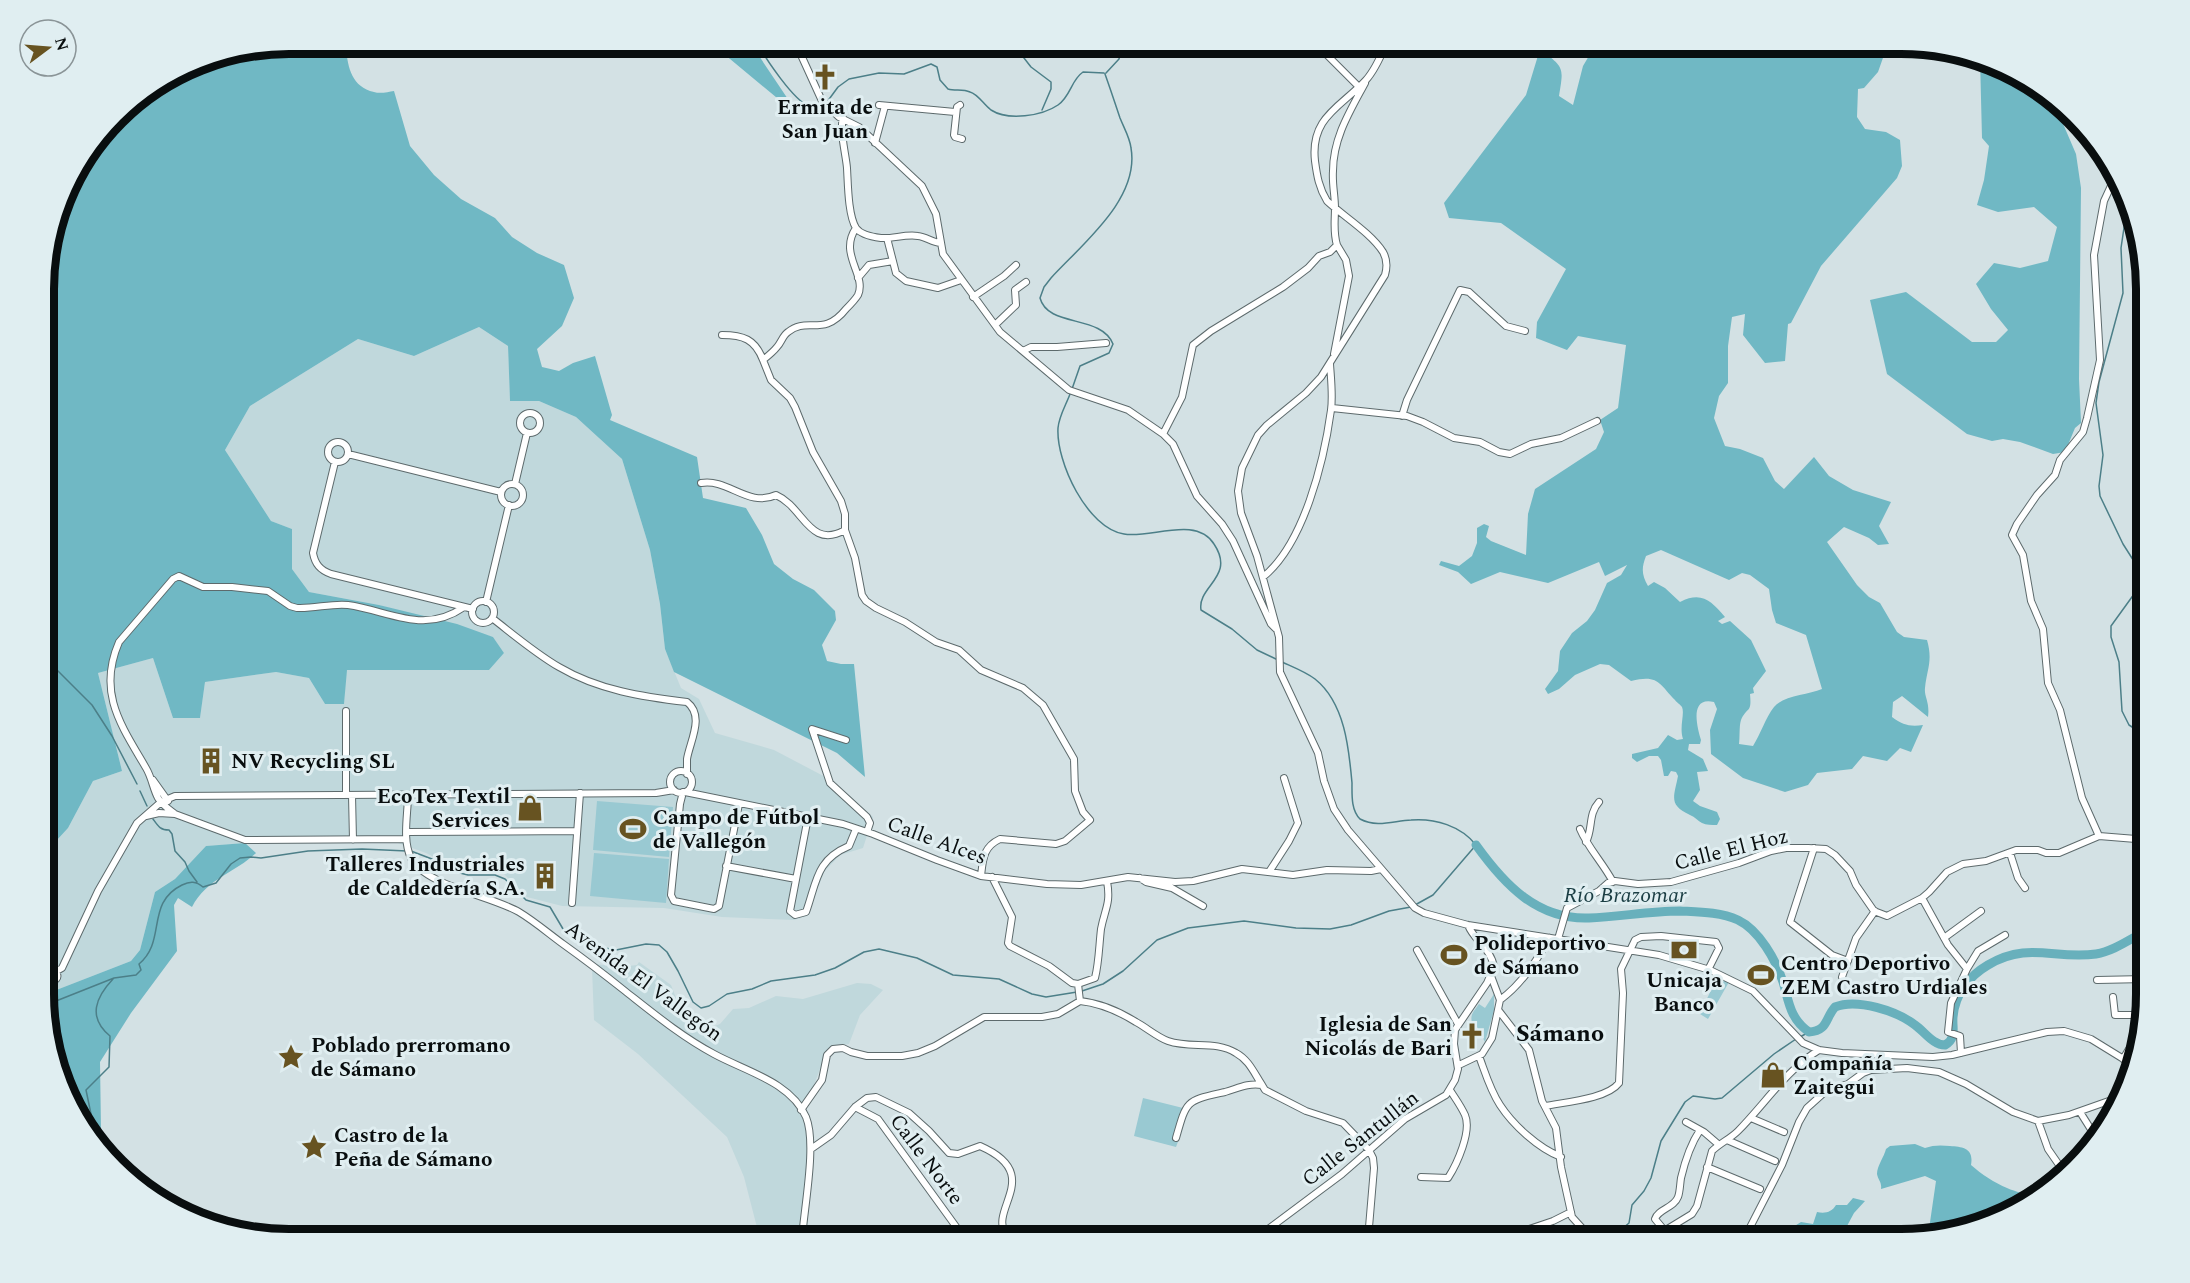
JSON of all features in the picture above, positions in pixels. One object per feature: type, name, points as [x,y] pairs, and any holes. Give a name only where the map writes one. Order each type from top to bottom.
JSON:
[{"type":"street","points":[[801,54],[822,101],[830,110],[859,128],[922,186],[936,214],[943,254],[973,297],[1010,342],[1069,390],[1128,410],[1163,434],[1173,444],[1197,496],[1227,531],[1271,624],[1277,630]]},
{"type":"street","points":[[1325,54],[1359,87]]},
{"type":"street","points":[[1263,577],[1285,555],[1295,537],[1313,491],[1332,408],[1332,360],[1349,276],[1346,260],[1337,245],[1334,230],[1333,171],[1343,124],[1381,54]]},
{"type":"street","points":[[1368,78],[1333,109],[1323,122],[1314,139],[1314,157],[1319,185],[1327,201],[1378,246],[1384,254],[1386,268],[1374,294],[1332,360],[1306,393],[1258,435],[1242,468],[1239,480],[1239,503],[1277,630],[1279,666],[1283,680],[1318,753],[1324,781],[1334,809],[1348,830],[1413,905],[1424,913],[1468,925],[1630,949],[1708,970],[1753,991],[1803,1042],[1819,1050],[1933,1057],[1960,1053],[2047,1032],[2064,1031],[2091,1039],[2126,1061]]},
{"type":"street","points":[[960,105],[955,111],[954,135],[962,139]]},
{"type":"street","points":[[875,143],[882,106],[955,111]]},
{"type":"street","points":[[763,360],[778,347],[787,332],[798,327],[831,324],[840,317],[858,294],[858,278],[850,252],[850,239],[856,228],[841,124],[843,118]]},
{"type":"street","points":[[2099,836],[2082,798],[2060,710],[2048,683],[2043,629],[2031,601],[2023,555],[2012,535],[2037,495],[2055,475],[2060,460],[2083,432],[2087,418],[2100,360],[2094,255],[2104,201],[2112,184]]},
{"type":"street","points":[[856,228],[867,235],[887,238],[919,236],[940,243]]},
{"type":"street","points":[[887,238],[896,273],[906,281],[938,288],[961,280]]},
{"type":"street","points":[[1163,434],[1182,397],[1193,345],[1211,331],[1283,287],[1308,268],[1319,256],[1330,252],[1337,245]]},
{"type":"street","points":[[858,278],[869,265],[893,261]]},
{"type":"street","points":[[973,297],[1016,265]]},
{"type":"street","points":[[995,325],[1016,305],[1015,290],[1026,282]]},
{"type":"street","points":[[1402,416],[1407,400],[1461,290],[1469,292],[1506,326],[1526,331]]},
{"type":"street","points":[[722,335],[745,337],[753,342],[771,380],[790,398],[795,407],[813,452],[841,501],[844,530],[855,558],[862,595],[866,602],[905,622],[936,642],[959,650],[981,670],[1023,688],[1043,705],[1074,759],[1075,791],[1078,802],[1090,820],[1065,841],[1056,844],[1000,839],[992,842],[983,856],[981,876]]},
{"type":"street","points":[[1023,351],[1031,347],[1106,344]]},
{"type":"street","points":[[1332,408],[1415,418],[1454,438],[1480,442],[1499,453],[1510,454],[1531,444],[1561,438],[1597,421]]},
{"type":"street","points":[[515,484],[527,432]]},
{"type":"street","points":[[334,442],[344,443],[348,454],[344,461],[335,462],[328,453],[328,448],[334,442]]},
{"type":"street","points":[[348,454],[501,492]]},
{"type":"street","points":[[335,462],[313,553],[319,567],[331,574],[473,609]]},
{"type":"street","points":[[701,483],[717,482],[749,497],[766,499],[776,495],[785,499],[814,533],[824,537],[834,536],[844,530]]},
{"type":"street","points":[[515,484],[522,489],[523,498],[517,505],[509,506],[502,500],[501,492],[507,485],[515,484]]},
{"type":"street","points":[[486,602],[509,506]]},
{"type":"street","points":[[164,800],[118,720],[110,693],[110,676],[114,653],[119,642],[173,579],[179,576],[203,587],[268,591],[290,606],[297,608],[344,605],[408,620],[423,621],[442,617],[454,614],[464,607]]},
{"type":"street","points":[[479,602],[486,602],[493,608],[492,618],[479,622],[473,616],[473,609],[479,602]]},
{"type":"street","points":[[492,618],[560,668],[639,696],[687,702],[695,710],[696,720],[687,760],[687,774]]},
{"type":"street","points":[[345,711],[353,840]]},
{"type":"street","points":[[846,740],[812,729],[830,783],[867,817],[870,823],[867,832]]},
{"type":"street","points":[[680,772],[687,760]]},
{"type":"street","points":[[656,792],[670,783],[672,775],[680,772],[687,774],[691,779],[690,786],[697,796]]},
{"type":"street","points":[[151,777],[154,788],[175,814]]},
{"type":"street","points":[[1269,872],[1298,823],[1284,778]]},
{"type":"street","points":[[670,783],[680,792],[672,899],[717,908],[739,804]]},
{"type":"street","points":[[680,792],[690,786]]},
{"type":"street","points":[[150,810],[154,788]]},
{"type":"street","name":"Calle Alces","points":[[164,800],[175,796],[680,792],[856,828],[981,876],[1065,885],[1128,877],[1175,882],[1193,881],[1242,869],[1293,875],[1327,870],[1371,871],[1381,869]]},
{"type":"street","points":[[572,903],[580,793]]},
{"type":"street","points":[[407,839],[408,795]]},
{"type":"street","points":[[55,972],[62,968],[98,891],[135,826],[150,810],[164,800]]},
{"type":"street","points":[[1586,842],[1592,813],[1599,802]]},
{"type":"street","points":[[142,818],[159,813],[175,814],[245,840],[407,839],[577,831]]},
{"type":"street","points":[[808,817],[790,911],[795,915],[806,912],[823,864],[835,853],[849,846],[856,828]]},
{"type":"street","points":[[1558,939],[1565,913],[1570,905],[1613,882],[1580,829]]},
{"type":"street","points":[[1842,976],[1856,938],[1875,911],[1887,916],[1894,914],[1922,898],[1954,867],[1986,861],[2010,852],[2038,850],[2046,854],[2059,853],[2099,836],[2136,840]]},
{"type":"street","name":"Avenida El Vallegón","points":[[407,839],[411,858],[428,876],[444,884],[502,903],[529,918],[677,1030],[713,1054],[773,1083],[788,1094],[801,1110],[809,1128],[811,1149],[803,1229]]},
{"type":"street","name":"Calle El Hoz","points":[[1613,882],[1638,884],[1671,882],[1739,863],[1771,851],[1786,848],[1826,849],[1841,860],[1875,911]]},
{"type":"street","points":[[1814,848],[1790,922],[1832,956],[1848,961]]},
{"type":"street","points":[[2010,852],[2018,878],[2025,888]]},
{"type":"street","points":[[726,866],[796,879]]},
{"type":"street","points":[[992,877],[1012,917],[1008,943],[1010,946],[1041,961],[1079,986],[1095,978],[1099,962],[1101,929],[1109,903],[1107,881]]},
{"type":"street","points":[[1139,878],[1172,888],[1203,906]]},
{"type":"street","points":[[1922,898],[1944,938],[1967,969]]},
{"type":"street","points":[[1944,938],[1981,911]]},
{"type":"street","points":[[1417,950],[1458,1024],[1491,976],[1494,967],[1491,955],[1468,925]]},
{"type":"street","points":[[1960,1053],[1960,1036],[1948,1032],[1951,1003],[1978,951],[2005,935]]},
{"type":"street","points":[[1545,1106],[1599,1095],[1613,1090],[1618,1083],[1623,993],[1621,969],[1635,940],[1661,936],[1716,942],[1719,948],[1708,970]]},
{"type":"street","points":[[1500,1000],[1510,993],[1532,967],[1550,938]]},
{"type":"street","points":[[1459,1065],[1479,1056],[1489,1045],[1500,1000],[1491,976]]},
{"type":"street","points":[[2097,980],[2136,979]]},
{"type":"street","points":[[1079,986],[1080,999]]},
{"type":"street","points":[[2113,997],[2115,1015],[2135,1015]]},
{"type":"street","points":[[801,1110],[822,1080],[827,1055],[833,1049],[843,1048],[867,1056],[902,1056],[918,1053],[935,1046],[984,1017],[1042,1017],[1058,1014],[1080,999]]},
{"type":"street","points":[[1080,999],[1122,1014],[1168,1041],[1184,1045],[1206,1044],[1224,1047],[1235,1052],[1251,1066],[1266,1090],[1306,1111],[1342,1124],[1369,1150],[1373,1158],[1369,1229]]},
{"type":"street","points":[[1499,1011],[1529,1050],[1538,1086],[1556,1128],[1570,1212],[1583,1229]]},
{"type":"street","name":"Calle Santullán","points":[[1268,1229],[1342,1174],[1405,1119],[1446,1095],[1457,1076],[1459,1065],[1454,1037],[1458,1024]]},
{"type":"street","points":[[2123,1059],[2129,1048]]},
{"type":"street","points":[[1668,1229],[1692,1214],[1697,1206],[1712,1151],[1751,1118],[1793,1071],[1819,1050]]},
{"type":"street","points":[[1479,1056],[1495,1096],[1504,1110],[1543,1148],[1561,1157]]},
{"type":"street","points":[[1749,1229],[1782,1165],[1802,1115],[1827,1090],[1848,1084],[1871,1070],[1907,1068],[1939,1072],[1966,1084],[2013,1112],[2038,1121],[2080,1112],[2110,1101]]},
{"type":"street","points":[[1176,1138],[1184,1110],[1196,1098],[1243,1085],[1262,1085]]},
{"type":"street","points":[[1421,1177],[1448,1178],[1465,1141],[1467,1117],[1450,1090]]},
{"type":"street","points":[[811,1149],[831,1135],[855,1107],[872,1097],[883,1099],[916,1119],[949,1153],[958,1154],[980,1146],[1001,1159],[1013,1181],[1003,1221],[1004,1229]]},
{"type":"street","name":"Calle Norte","points":[[855,1107],[878,1119],[958,1229]]},
{"type":"street","points":[[2080,1112],[2092,1131]]},
{"type":"street","points":[[1751,1118],[1784,1132]]},
{"type":"street","points":[[2038,1121],[2048,1149],[2061,1166]]},
{"type":"street","points":[[1686,1122],[1718,1144]]},
{"type":"street","points":[[1663,1229],[1654,1219],[1679,1196],[1685,1161],[1700,1130]]},
{"type":"street","points":[[1727,1140],[1775,1161]]},
{"type":"street","points":[[1707,1167],[1760,1189]]},
{"type":"street","points":[[1529,1229],[1570,1212]]},
{"type":"shaded area","points":[[347,54],[352,76],[361,86],[379,93],[394,91],[410,146],[434,175],[461,199],[495,218],[512,237],[537,253],[564,265],[574,298],[562,326],[537,349],[542,367],[559,371],[573,363],[595,356],[612,415],[610,420],[697,457],[703,498],[746,508],[762,535],[774,564],[793,579],[814,590],[835,611],[836,620],[822,645],[827,661],[854,664],[865,777],[837,753],[674,672],[665,649],[650,550],[622,459],[576,417],[539,401],[510,401],[508,346],[479,327],[414,356],[358,339],[250,406],[225,450],[271,521],[292,529],[292,569],[309,592],[379,605],[457,624],[493,637],[504,653],[489,670],[347,670],[344,704],[325,704],[309,678],[276,672],[205,682],[200,718],[173,718],[153,658],[98,673],[122,771],[93,781],[68,828],[54,843],[54,289],[56,258],[66,213],[85,172],[112,134],[134,112],[171,85],[213,66],[258,56]]},
{"type":"shaded area","points":[[724,54],[758,54],[800,117]]},
{"type":"shaded area","points":[[1538,54],[1546,54],[1558,64],[1562,73],[1559,96],[1573,105],[1583,66],[1590,54],[1885,54],[1878,72],[1864,88],[1858,89],[1857,117],[1865,129],[1886,132],[1900,140],[1902,166],[1897,178],[1821,266],[1791,323],[1788,324],[1785,361],[1765,363],[1743,335],[1745,314],[1732,317],[1728,346],[1728,383],[1719,396],[1714,418],[1725,446],[1763,458],[1775,481],[1784,489],[1814,457],[1829,476],[1853,490],[1891,502],[1879,526],[1889,544],[1878,545],[1869,538],[1844,527],[1827,542],[1857,585],[1869,597],[1880,603],[1897,632],[1904,637],[1927,640],[1930,659],[1925,691],[1928,717],[1902,696],[1893,702],[1892,717],[1907,725],[1923,725],[1911,752],[1900,748],[1887,761],[1863,756],[1852,769],[1817,773],[1808,785],[1785,792],[1743,778],[1711,754],[1710,730],[1717,709],[1714,702],[1706,701],[1698,708],[1697,714],[1700,744],[1689,744],[1688,750],[1703,759],[1708,771],[1697,772],[1700,790],[1693,801],[1717,812],[1720,819],[1717,825],[1702,823],[1678,808],[1674,795],[1678,776],[1676,772],[1671,771],[1668,776],[1664,776],[1658,756],[1649,756],[1637,762],[1632,758],[1632,754],[1658,748],[1668,735],[1677,740],[1683,739],[1682,707],[1658,682],[1647,679],[1631,681],[1609,665],[1600,664],[1575,675],[1559,689],[1548,694],[1545,689],[1558,671],[1560,651],[1572,633],[1587,621],[1595,610],[1607,583],[1621,575],[1627,565],[1605,576],[1599,562],[1548,583],[1500,572],[1471,584],[1458,572],[1439,565],[1441,561],[1459,566],[1472,556],[1477,543],[1477,528],[1484,524],[1489,526],[1486,537],[1491,541],[1526,555],[1528,514],[1535,489],[1596,449],[1604,432],[1600,420],[1618,408],[1626,345],[1578,336],[1567,350],[1536,338],[1537,322],[1566,269],[1501,223],[1449,218],[1444,203],[1526,95]],"holes":[[[1661,550],[1729,580],[1742,573],[1750,575],[1769,589],[1776,623],[1806,635],[1822,689],[1778,703],[1768,716],[1753,746],[1739,744],[1740,722],[1750,707],[1750,694],[1754,693],[1753,688],[1766,671],[1751,640],[1730,621],[1722,624],[1718,621],[1725,617],[1706,599],[1694,597],[1680,602],[1665,588],[1654,582],[1648,586],[1643,575],[1643,565],[1646,556]]]},
{"type":"shaded area","points":[[1980,67],[2018,85],[2043,102],[2061,119],[2076,154],[2081,188],[2079,379],[2081,423],[2075,428],[2065,452],[2053,454],[2020,442],[2003,439],[1992,441],[1967,434],[1887,374],[1870,300],[1906,292],[1972,342],[1996,342],[2008,330],[1991,309],[1976,284],[1994,263],[2020,268],[2048,261],[2057,227],[2034,207],[1998,212],[1977,205],[1984,180],[1989,146],[1982,138]]},
{"type":"shaded area","points":[[479,327],[508,346],[510,400],[539,401],[576,417],[622,459],[650,550],[665,649],[681,688],[699,699],[715,733],[774,750],[833,781],[873,817],[863,848],[840,855],[824,872],[807,916],[794,920],[722,917],[664,908],[562,906],[527,897],[504,874],[451,866],[426,853],[398,843],[351,841],[206,846],[175,879],[155,892],[140,950],[131,961],[54,991],[54,843],[68,828],[93,781],[122,771],[98,673],[153,658],[173,718],[200,718],[205,682],[276,672],[309,678],[325,704],[344,704],[346,670],[489,670],[504,653],[493,637],[379,605],[309,592],[292,569],[292,529],[271,521],[225,450],[250,406],[358,339],[414,356]]},
{"type":"shaded area","name":"Campo de Fútbol de Vallegón","points":[[597,801],[673,807],[669,857],[593,850]]},
{"type":"shaded area","points":[[245,843],[256,853],[213,882],[198,897],[192,907],[178,898],[174,905],[177,951],[131,1013],[100,1062],[101,1131],[99,1132],[85,1112],[66,1070],[56,1025],[54,991],[131,961],[140,950],[155,892],[175,879],[206,846]]},
{"type":"shaded area","points":[[594,853],[669,859],[666,903],[590,896]]},
{"type":"shaded area","points":[[639,962],[671,985],[680,1008],[710,1028],[720,1024],[733,1009],[749,1008],[776,996],[803,999],[857,983],[871,984],[883,990],[860,1015],[849,1044],[832,1046],[827,1050],[807,1104],[806,1112],[813,1138],[805,1229],[757,1229],[744,1177],[727,1137],[638,1054],[594,1020],[592,968],[595,964],[620,967],[637,965]]},
{"type":"shaded area","points":[[1717,977],[1729,982],[1708,1019],[1700,1014]]},
{"type":"shaded area","points":[[1494,994],[1494,1010],[1485,1042],[1476,1025],[1473,1025],[1472,1017],[1479,1004],[1485,1008]]},
{"type":"shaded area","points":[[1143,1098],[1183,1108],[1175,1139],[1179,1139],[1176,1147],[1134,1136]]},
{"type":"shaded area","points":[[1915,1144],[1925,1148],[1943,1145],[1959,1147],[1969,1152],[1971,1165],[1979,1172],[2002,1186],[2024,1194],[1977,1217],[1929,1227],[1936,1181],[1925,1176],[1881,1189],[1877,1174],[1878,1168],[1886,1149],[1890,1146]]},
{"type":"shaded area","points":[[1853,1198],[1865,1201],[1854,1213],[1845,1229],[1787,1229],[1789,1226],[1793,1227],[1801,1222],[1813,1224],[1817,1212],[1828,1212],[1836,1205],[1847,1205]]},
{"type":"waterway","points":[[764,54],[796,96],[809,106],[823,105]]},
{"type":"waterway","points":[[1021,54],[1031,67],[1051,82],[1051,89],[1042,110]]},
{"type":"waterway","points":[[1106,73],[1119,59],[1120,54]]},
{"type":"waterway","points":[[827,102],[838,87],[849,79],[879,73],[904,74],[931,64],[937,67],[940,80],[948,89],[973,93],[991,110],[998,113],[1025,116],[1043,112],[1058,105],[1083,72],[1104,73]]},
{"type":"waterway","points":[[1072,389],[1080,366],[1109,353],[1113,344],[1098,328],[1053,314],[1040,298],[1051,278],[1106,219],[1118,203],[1127,185],[1131,167],[1130,144],[1105,74]]},
{"type":"waterway","points":[[2126,219],[2121,248],[2123,293],[2099,382],[2096,403],[2103,455],[2100,496],[2123,544],[2136,564]]},
{"type":"waterway","points":[[1070,394],[1058,428],[1059,442],[1068,475],[1086,507],[1110,529],[1124,534],[1135,535],[1184,529],[1206,535],[1220,555],[1221,565],[1204,594],[1201,610],[1232,629],[1257,650],[1278,660]]},
{"type":"waterway","points":[[2136,591],[2111,626],[2111,637],[2119,662],[2122,711],[2129,725],[2136,730]]},
{"type":"waterway","points":[[1282,662],[1315,679],[1325,689],[1339,713],[1347,741],[1353,802],[1360,819],[1379,824],[1420,820],[1438,822],[1455,828],[1476,845],[1433,895],[1415,905]]},
{"type":"waterway","points":[[54,667],[92,705],[112,736],[137,784]]},
{"type":"waterway","points":[[140,791],[147,806]]},
{"type":"waterway","points":[[153,819],[160,827],[169,830],[172,834],[175,851],[197,882]]},
{"type":"waterway","name":"Río Brazomar","points":[[1476,845],[1510,886],[1538,906],[1553,913],[1589,918],[1680,911],[1717,914],[1738,920],[1753,931],[1766,947],[1780,973],[1794,1016],[1809,1032],[1823,1027],[1835,1007],[1865,1005],[1898,1015],[1915,1025],[1933,1041],[1945,1045],[1953,1036],[1954,1009],[1960,993],[1969,980],[1988,965],[2016,954],[2096,954],[2116,948],[2136,937]]},
{"type":"waterway","points":[[54,1001],[114,978],[136,975],[141,970],[139,964],[147,955],[152,944],[164,902],[171,893],[188,883],[193,882],[203,887],[216,883],[231,864],[240,858],[261,858],[308,851],[362,849],[407,851]]},
{"type":"waterway","points":[[411,851],[445,864],[456,872],[468,875],[495,875],[505,879],[526,900],[550,907],[566,934],[573,938],[616,950],[646,944],[659,945],[667,952],[693,1002],[701,1008],[709,1006],[727,994],[752,989],[771,981],[815,975],[835,968],[864,952],[879,949],[917,958],[953,975],[999,979],[1032,994],[1046,997],[1077,992]]},
{"type":"waterway","points":[[1082,991],[1103,984],[1123,971],[1157,940],[1188,928],[1244,921],[1296,928],[1330,929],[1351,925],[1389,911],[1411,907]]},
{"type":"waterway","points":[[89,1117],[91,1114],[86,1090],[109,1067],[110,1036],[98,1022],[96,1007],[102,993],[113,979]]},
{"type":"waterway","points":[[1800,1037],[1809,1032]]},
{"type":"waterway","points":[[1622,1229],[1629,1223],[1632,1205],[1651,1178],[1661,1141],[1685,1102],[1693,1096],[1722,1098],[1774,1054],[1796,1039]]},
{"type":"place","name":"Ermita de San Juan","points":[[825,77]]},
{"type":"place","name":"NV Recycling SL","points":[[211,761]]},
{"type":"place","name":"EcoTex Textil Services","points":[[530,808]]},
{"type":"place","name":"Campo de Fútbol de Vallegón","points":[[633,829]]},
{"type":"place","name":"Talleres Industriales de Caldedería S.A.","points":[[545,876]]},
{"type":"place","name":"Unicaja Banco","points":[[1684,950]]},
{"type":"place","name":"Polideportivo de Sámano","points":[[1454,955]]},
{"type":"place","name":"Centro Deportivo ZEM Castro Urdiales","points":[[1761,975]]},
{"type":"place","name":"Iglesia de San Nicolás de Bari","points":[[1472,1036]]},
{"type":"place","name":"Poblado prerromano de Sámano","points":[[291,1057]]},
{"type":"place","name":"Compañía Zaitegui","points":[[1773,1075]]},
{"type":"place","name":"Castro de la Peña de Sámano","points":[[314,1147]]},
{"type":"district","name":"Sámano","points":[[1560,1033]]}]
